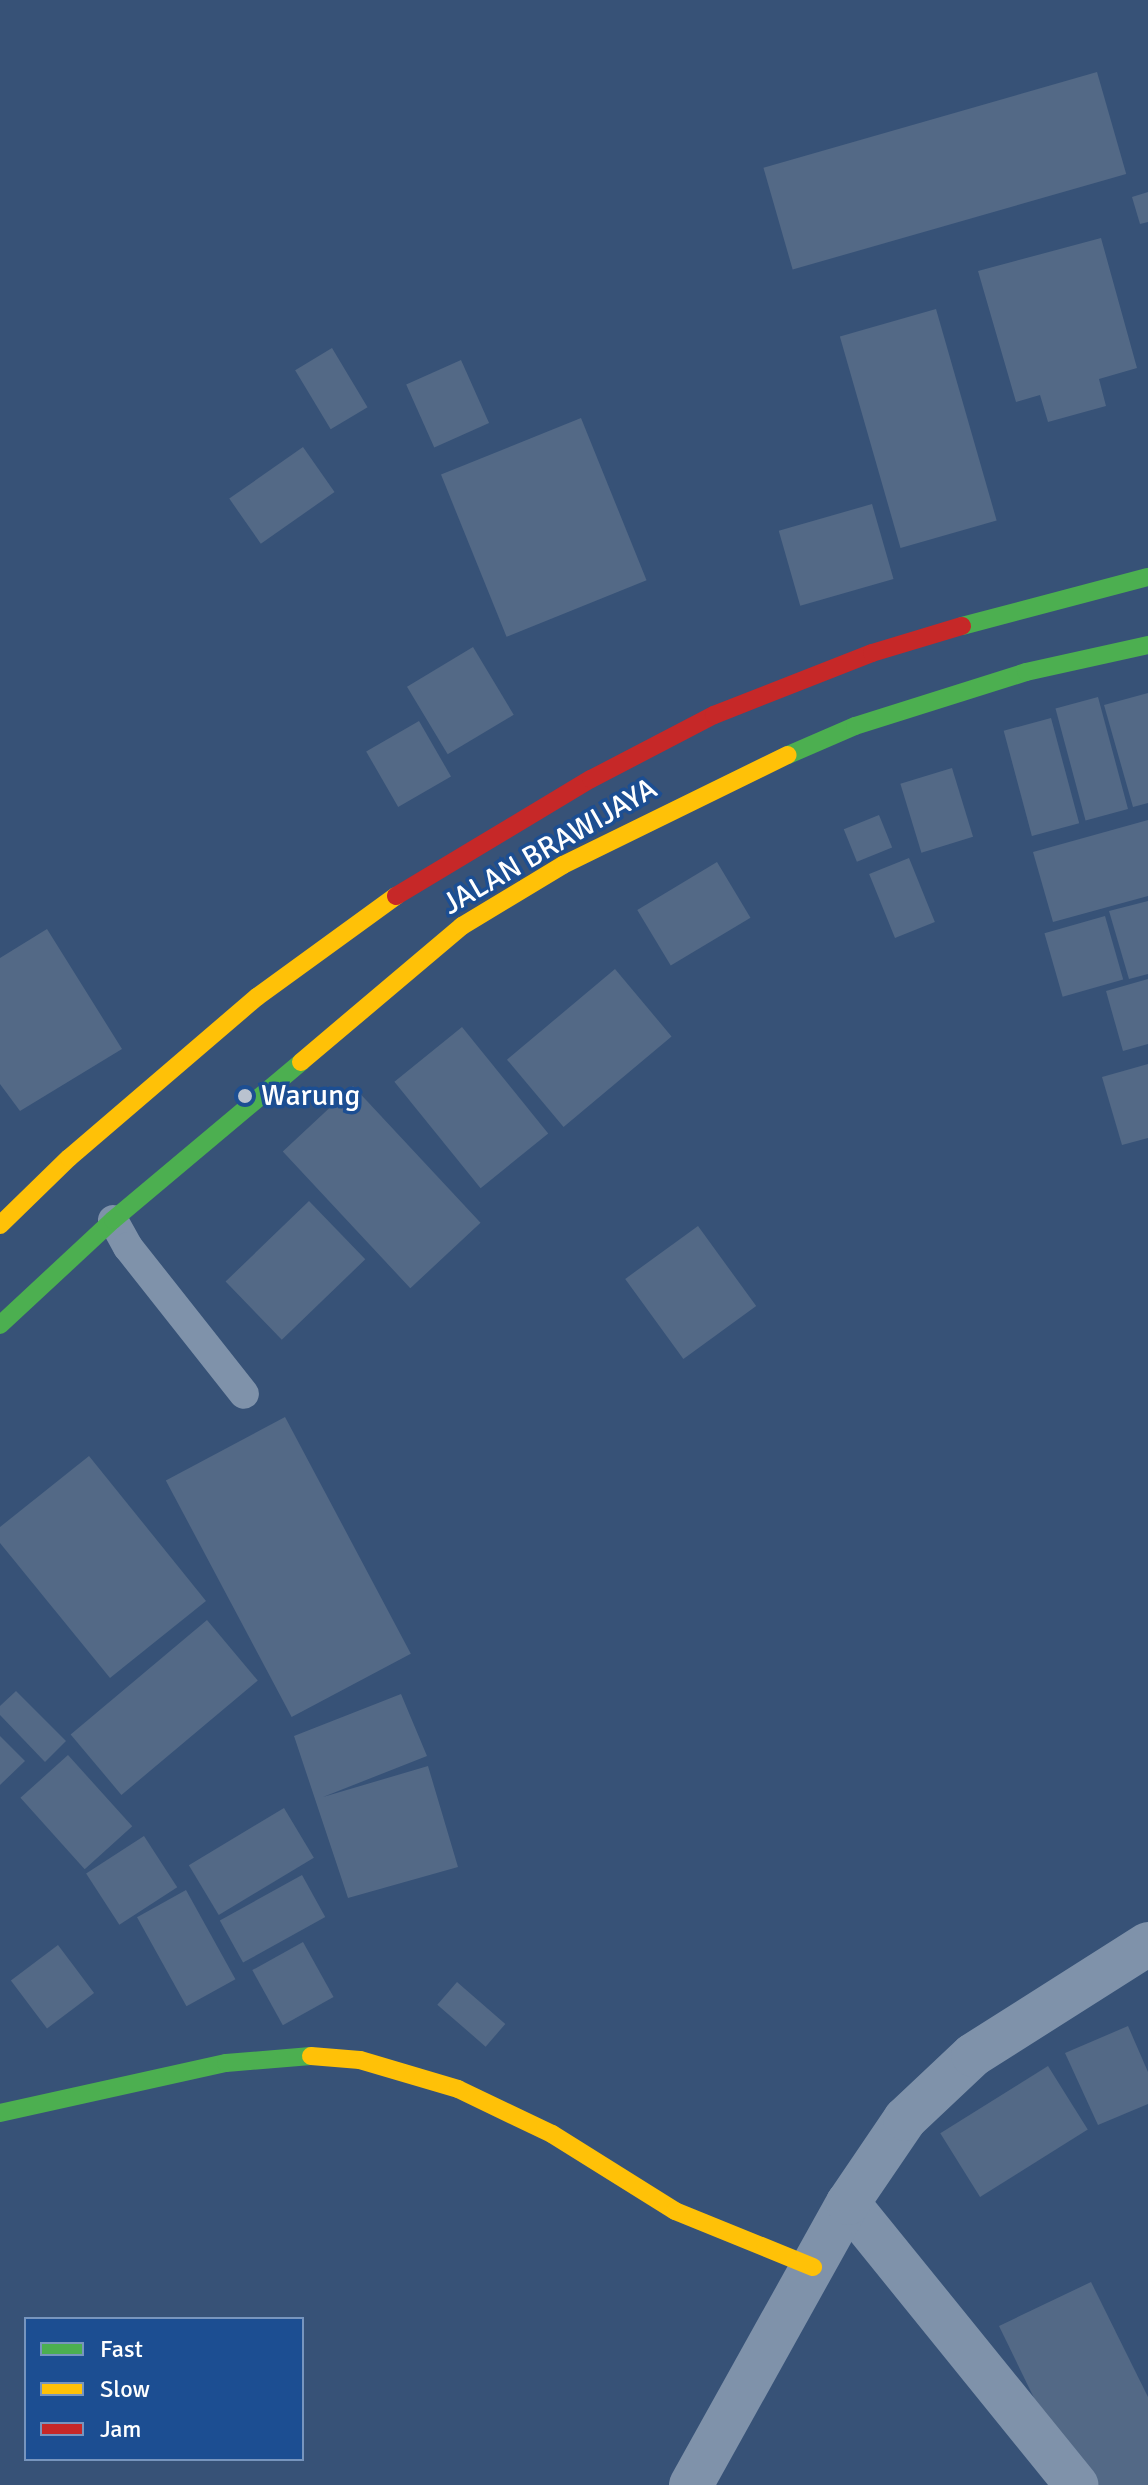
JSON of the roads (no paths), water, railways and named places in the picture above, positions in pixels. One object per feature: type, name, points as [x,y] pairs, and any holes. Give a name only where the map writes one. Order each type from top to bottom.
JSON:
[{"type":"main road","name":"JALAN BRAWIJAYA","points":[[0,1225],[69,1158],[257,997],[428,873],[591,779],[714,715],[872,653],[1082,591],[1148,577]]},
{"type":"main road","name":"JALAN BRAWIJAYA","points":[[0,1325],[113,1220],[462,926],[563,865],[710,789],[855,726],[1026,672],[1148,645]]},
{"type":"main road","points":[[0,2113],[226,2063],[317,2055],[360,2060],[458,2089],[552,2134],[675,2211],[813,2267]]},
{"type":"street","points":[[691,2485],[848,2203],[905,2119],[973,2055],[1148,1944]]},
{"type":"street","points":[[848,2203],[1076,2485]]},
{"type":"lane","points":[[113,1220],[244,1394]]},
{"type":"place","name":"Warung","points":[[245,1096]]}]
